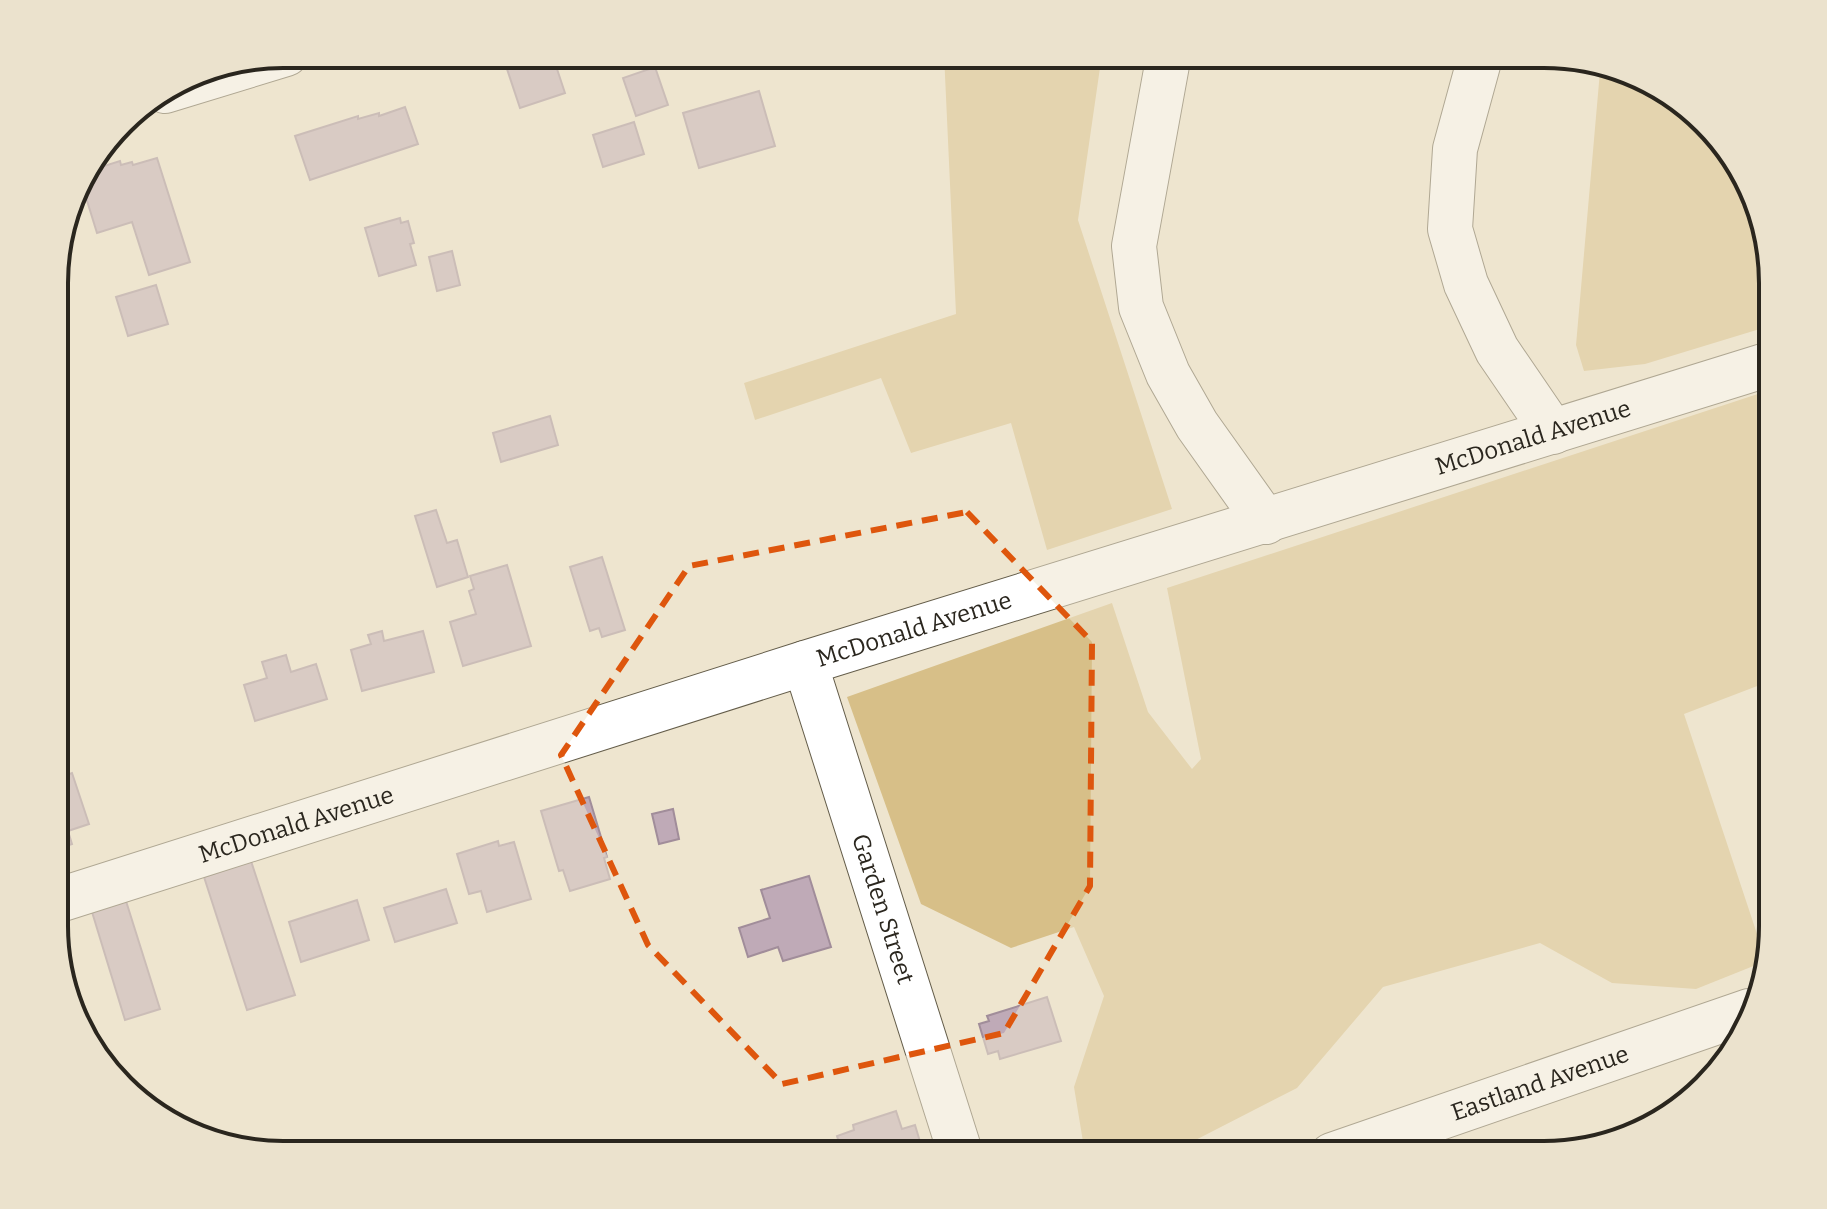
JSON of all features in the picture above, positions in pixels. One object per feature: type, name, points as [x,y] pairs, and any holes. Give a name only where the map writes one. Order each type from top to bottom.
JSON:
[{"type":"street","points":[[1166,68],[1134,246],[1141,307],[1168,374],[1197,425],[1266,522]]},
{"type":"street","points":[[1477,68],[1455,149],[1450,229],[1466,284],[1497,350],[1553,432]]},
{"type":"street","name":"McDonald Avenue","points":[[68,897],[805,663],[1759,367]]},
{"type":"street","name":"Garden Street","points":[[805,663],[957,1141]]},
{"type":"street","name":"Eastland Avenue","points":[[1373,1141],[1740,1014]]},
{"type":"highlighted area","points":[[967,512],[1092,642],[1090,886],[1004,1033],[782,1084],[648,945],[561,755],[689,566]]},
{"type":"shaded area","points":[[945,68],[1100,68],[1078,220],[1172,509],[1047,550],[1011,423],[911,453],[881,378],[755,420],[744,383],[956,314]]},
{"type":"shaded area","points":[[1600,75],[1639,90],[1664,104],[1706,141],[1723,163],[1748,214],[1755,241],[1759,269],[1759,329],[1645,364],[1584,371],[1576,345]]},
{"type":"shaded area","points":[[1759,394],[1759,685],[1684,714],[1759,940],[1755,965],[1696,989],[1612,983],[1540,943],[1383,987],[1297,1088],[1194,1141],[1083,1141],[1074,1087],[1104,996],[1074,927],[1011,948],[921,904],[847,697],[1112,603],[1148,712],[1192,769],[1201,759],[1167,588]]},
{"type":"building","points":[[507,68],[557,68],[565,93],[520,108]]},
{"type":"building","points":[[655,68],[668,105],[636,116],[623,78]]},
{"type":"building","points":[[759,91],[775,146],[699,168],[683,113]]},
{"type":"building","points":[[405,107],[418,144],[310,180],[295,136],[358,116],[358,119],[379,113],[379,116]]},
{"type":"building","points":[[634,122],[644,154],[603,167],[593,135]]},
{"type":"building","points":[[157,158],[190,262],[149,275],[132,222],[97,233],[86,197],[90,188],[102,167],[120,161],[121,165],[132,162],[133,165]]},
{"type":"building","points":[[400,218],[401,223],[408,221],[416,265],[379,276],[365,228]]},
{"type":"building","points":[[452,251],[460,285],[437,291],[429,257]]},
{"type":"building","points":[[156,285],[168,324],[128,336],[116,297]]},
{"type":"building","points":[[550,416],[558,445],[501,462],[493,433]]},
{"type":"building","points":[[436,510],[447,543],[457,540],[468,577],[437,587],[415,516]]},
{"type":"building","points":[[602,557],[625,630],[602,637],[599,628],[590,631],[570,567]]},
{"type":"building","points":[[507,565],[531,646],[463,666],[450,622],[476,614],[469,591],[474,589],[470,576]]},
{"type":"building","points":[[382,631],[384,641],[423,631],[434,672],[362,691],[351,650],[371,644],[368,635]]},
{"type":"building","points":[[286,655],[291,672],[316,664],[327,699],[255,721],[244,685],[267,678],[262,662]]},
{"type":"building","points":[[72,773],[89,824],[68,831],[68,774]]},
{"type":"building","points":[[589,797],[607,857],[604,858],[610,879],[570,891],[563,870],[559,871],[541,811]]},
{"type":"building","points":[[673,809],[679,839],[659,844],[652,814]]},
{"type":"building","points":[[498,841],[499,846],[514,842],[531,899],[487,912],[481,891],[469,894],[457,854]]},
{"type":"building","points":[[251,861],[295,995],[247,1010],[204,877]]},
{"type":"building","points":[[809,876],[831,947],[783,961],[778,947],[748,957],[739,928],[770,918],[761,890]]},
{"type":"building","points":[[446,889],[457,923],[395,942],[384,908]]},
{"type":"building","points":[[357,900],[369,940],[301,962],[289,922]]},
{"type":"building","points":[[126,901],[160,1009],[125,1020],[92,912]]},
{"type":"building","points":[[1047,997],[1061,1041],[1000,1059],[998,1051],[988,1054],[979,1024],[989,1021],[987,1016]]},
{"type":"building","points":[[896,1111],[902,1129],[915,1125],[920,1141],[839,1141],[837,1136],[854,1130],[853,1125]]}]
